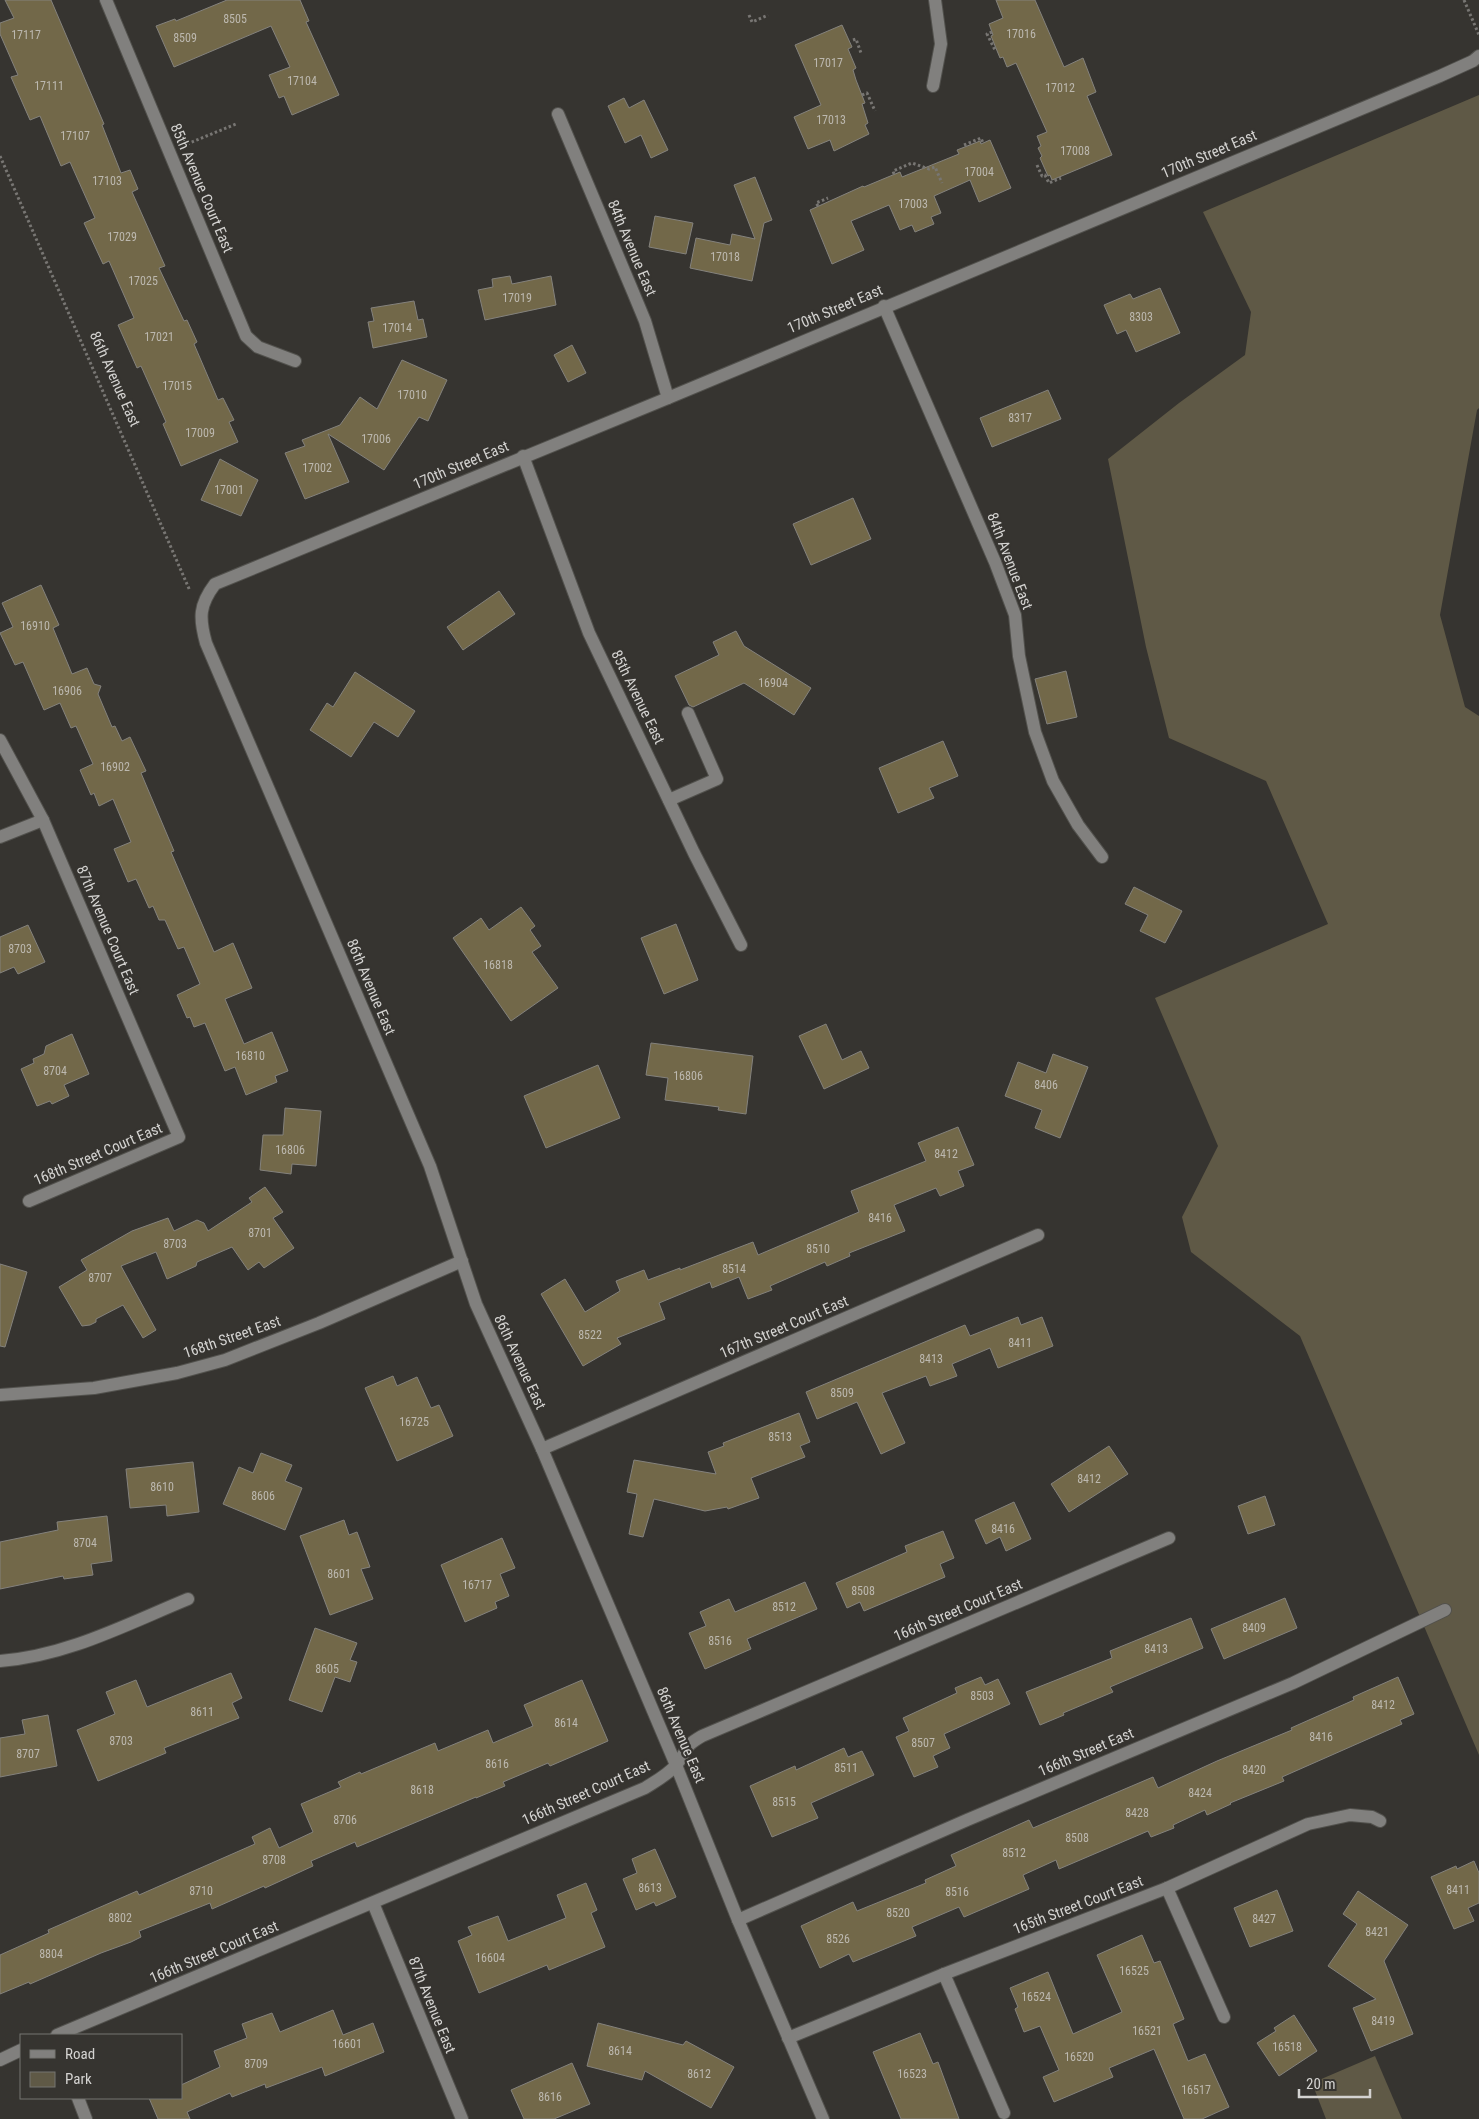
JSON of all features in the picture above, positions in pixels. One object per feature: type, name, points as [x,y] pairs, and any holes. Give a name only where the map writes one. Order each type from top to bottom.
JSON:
[{"type":"street","name":"85th Avenue Court East","points":[[106,0],[246,336],[258,347],[295,361]]},
{"type":"street","points":[[933,86],[941,44],[935,0]]},
{"type":"street","name":"170th Street East","points":[[206,596],[215,584],[668,398],[884,306],[1440,76],[1473,61],[1479,56]]},
{"type":"street","name":"84th Avenue East","points":[[558,114],[633,292],[668,398]]},
{"type":"street","name":"84th Avenue East","points":[[884,306],[995,562],[1015,615],[1019,656],[1035,732],[1053,781],[1078,824],[1102,857]]},
{"type":"street","name":"85th Avenue East","points":[[523,456],[589,633],[741,945]]},
{"type":"street","name":"86th Avenue East","points":[[206,596],[200,615],[206,643],[430,1166],[476,1304],[542,1449],[823,2119]]},
{"type":"street","points":[[669,800],[717,779],[688,713]]},
{"type":"street","name":"87th Avenue Court East","points":[[0,740],[43,820],[179,1137]]},
{"type":"street","points":[[0,837],[43,820]]},
{"type":"street","name":"168th Street Court East","points":[[29,1202],[179,1137]]},
{"type":"street","name":"167th Street Court East","points":[[542,1449],[1038,1235]]},
{"type":"street","name":"168th Street East","points":[[0,1395],[94,1388],[177,1373],[225,1360],[319,1323],[462,1261]]},
{"type":"street","name":"166th Street Court East","points":[[59,2034],[645,1788],[662,1778],[676,1765],[688,1744],[702,1736],[1169,1538]]},
{"type":"street","points":[[0,1661],[44,1655],[88,1641],[188,1599]]},
{"type":"street","name":"166th Street East","points":[[738,1920],[976,1816],[1293,1683],[1445,1610]]},
{"type":"street","name":"165th Street Court East","points":[[788,2038],[944,1974],[1167,1888],[1308,1824],[1350,1815],[1372,1817],[1380,1821]]},
{"type":"street","points":[[1167,1888],[1224,2017]]},
{"type":"street","name":"87th Avenue East","points":[[373,1903],[462,2119]]},
{"type":"street","points":[[944,1974],[1004,2113]]},
{"type":"street","points":[[0,2060],[20,2050]]},
{"type":"street","points":[[78,2099],[86,2119]]},
{"type":"path","points":[[1464,0],[1479,35]]},
{"type":"path","points":[[749,15],[752,22],[768,16]]},
{"type":"path","points":[[992,32],[988,34],[995,50]]},
{"type":"path","points":[[853,40],[856,39],[862,53]]},
{"type":"path","points":[[862,95],[867,93],[875,111]]},
{"type":"path","points":[[187,144],[236,124]]},
{"type":"path","points":[[964,145],[981,138],[983,143]]},
{"type":"path","name":"86th Avenue East","points":[[0,156],[200,615]]},
{"type":"path","points":[[894,174],[893,171],[912,164],[929,169],[935,167],[942,183]]},
{"type":"path","points":[[1037,165],[1042,176],[1046,174],[1049,183],[1062,178]]},
{"type":"path","points":[[818,206],[816,203],[828,198]]},
{"type":"green space","points":[[1479,95],[1479,408],[1477,410],[1440,615],[1465,707],[1479,716],[1479,1755],[1300,1336],[1191,1252],[1182,1217],[1218,1146],[1155,998],[1328,924],[1266,781],[1169,738],[1146,647],[1108,459],[1179,403],[1245,355],[1251,312],[1203,212]]},
{"type":"green space","points":[[1375,2056],[1402,2119],[1326,2119],[1312,2083]]},
{"type":"building","points":[[5,0],[51,0],[104,124],[102,125],[121,173],[130,170],[138,189],[132,192],[165,266],[159,268],[184,321],[187,320],[197,342],[194,344],[218,400],[223,398],[234,420],[229,422],[238,442],[181,466],[163,424],[166,422],[141,366],[137,368],[118,325],[134,318],[109,261],[103,264],[84,223],[95,218],[70,162],[61,166],[40,116],[30,120],[11,77],[18,75],[0,34],[0,23],[14,18]]},
{"type":"building","points":[[227,0],[300,0],[309,21],[306,22],[339,95],[292,115],[284,96],[279,98],[269,75],[290,67],[271,26],[174,67],[156,26],[175,19],[176,21]]},
{"type":"building","points":[[996,0],[1035,0],[1064,67],[1083,58],[1096,92],[1087,96],[1112,155],[1052,180],[1050,175],[1048,176],[1040,158],[1042,156],[1038,148],[1041,146],[1037,136],[1047,132],[1016,63],[1007,67],[1003,57],[1000,58],[991,36],[993,35],[989,24],[1003,18]]},
{"type":"building","points":[[842,25],[852,47],[848,49],[856,68],[853,70],[865,103],[862,104],[868,123],[865,125],[869,134],[834,151],[830,140],[808,149],[794,117],[821,105],[795,45]]},
{"type":"building","points":[[624,98],[629,108],[644,100],[668,150],[651,158],[641,135],[625,143],[608,106]]},
{"type":"building","points":[[990,140],[1011,188],[979,202],[970,180],[934,196],[941,213],[931,217],[934,224],[915,232],[912,225],[900,230],[889,205],[851,221],[864,250],[832,264],[810,210],[863,186],[900,172],[902,177],[959,154],[957,150],[980,141],[981,144]]},
{"type":"building","points":[[755,177],[772,220],[764,223],[752,281],[690,268],[696,238],[730,245],[732,234],[755,239],[734,185]]},
{"type":"building","points":[[655,216],[693,223],[686,254],[649,247]]},
{"type":"building","points":[[510,276],[512,284],[551,276],[556,305],[485,320],[478,290],[493,287],[492,279]]},
{"type":"building","points":[[1160,288],[1180,333],[1136,352],[1126,330],[1117,334],[1104,305],[1130,294],[1133,299]]},
{"type":"building","points":[[414,301],[418,320],[423,319],[427,337],[373,348],[368,322],[374,321],[371,308]]},
{"type":"building","points":[[572,345],[586,373],[568,382],[554,355]]},
{"type":"building","points":[[402,360],[447,380],[428,421],[419,417],[384,470],[328,434],[349,482],[305,499],[285,453],[305,446],[302,440],[340,425],[360,397],[377,409]]},
{"type":"building","points":[[1048,390],[1061,419],[992,447],[980,418]]},
{"type":"building","points":[[220,459],[258,480],[241,516],[201,500]]},
{"type":"building","points":[[853,498],[871,539],[811,565],[793,524]]},
{"type":"building","points":[[41,585],[59,625],[53,628],[72,674],[87,668],[94,684],[101,686],[98,694],[112,727],[115,726],[122,741],[130,737],[146,771],[141,773],[174,851],[171,852],[214,952],[233,943],[252,988],[225,999],[244,1044],[272,1032],[288,1071],[275,1076],[277,1082],[246,1095],[235,1067],[225,1071],[205,1023],[194,1027],[190,1017],[187,1018],[177,995],[200,984],[184,947],[178,949],[165,920],[159,920],[153,906],[149,908],[136,879],[128,882],[114,849],[131,842],[113,799],[99,806],[94,793],[91,795],[80,770],[93,764],[76,726],[71,728],[60,703],[44,710],[23,662],[15,665],[0,633],[13,627],[2,603]]},
{"type":"building","points":[[499,591],[515,614],[463,650],[447,627]]},
{"type":"building","points":[[736,631],[744,646],[811,688],[794,715],[744,683],[693,707],[689,705],[675,676],[719,655],[713,642]]},
{"type":"building","points":[[1066,671],[1077,717],[1047,724],[1035,679]]},
{"type":"building","points":[[355,672],[415,711],[398,737],[374,722],[351,757],[310,730],[327,703],[333,707]]},
{"type":"building","points":[[943,741],[958,776],[929,788],[934,798],[898,813],[879,768]]},
{"type":"building","points":[[1134,887],[1182,911],[1165,943],[1140,931],[1148,915],[1125,904]]},
{"type":"building","points":[[521,907],[535,926],[530,930],[541,946],[532,952],[558,988],[511,1021],[453,938],[481,918],[489,930]]},
{"type":"building","points":[[676,924],[698,980],[664,994],[641,938]]},
{"type":"building","points":[[28,925],[45,962],[18,974],[14,967],[0,973],[0,937]]},
{"type":"building","points":[[826,1024],[842,1060],[861,1051],[869,1068],[824,1089],[799,1036]]},
{"type":"building","points":[[72,1034],[89,1074],[64,1085],[69,1096],[52,1104],[50,1101],[37,1106],[21,1069],[34,1063],[33,1059],[44,1054],[46,1046]]},
{"type":"building","points":[[651,1043],[753,1056],[746,1114],[718,1110],[719,1107],[665,1100],[668,1078],[646,1075]]},
{"type":"building","points":[[1053,1054],[1088,1067],[1060,1138],[1035,1128],[1042,1110],[1005,1096],[1018,1062],[1046,1073]]},
{"type":"building","points":[[598,1065],[620,1118],[546,1148],[524,1096]]},
{"type":"building","points":[[285,1108],[321,1111],[316,1166],[292,1164],[291,1174],[260,1170],[263,1135],[283,1135]]},
{"type":"building","points":[[958,1127],[974,1165],[958,1171],[964,1186],[940,1196],[936,1188],[894,1205],[905,1231],[849,1253],[850,1256],[827,1266],[825,1262],[770,1286],[772,1290],[748,1299],[739,1277],[712,1288],[710,1282],[659,1303],[665,1319],[617,1338],[621,1344],[583,1366],[541,1294],[565,1279],[585,1312],[620,1291],[616,1281],[644,1270],[648,1280],[753,1242],[758,1255],[859,1212],[851,1191],[926,1161],[918,1143]]},
{"type":"building","points":[[265,1187],[283,1212],[273,1218],[294,1248],[264,1268],[259,1262],[248,1270],[232,1247],[197,1262],[196,1266],[167,1279],[156,1252],[121,1266],[156,1330],[143,1338],[123,1305],[96,1319],[96,1322],[82,1326],[59,1287],[87,1270],[81,1260],[132,1231],[168,1218],[174,1231],[197,1220],[204,1223],[208,1231],[252,1202],[249,1198]]},
{"type":"building","points":[[0,1264],[27,1272],[5,1347],[0,1346]]},
{"type":"building","points":[[1018,1317],[1021,1325],[1042,1317],[1053,1346],[998,1368],[990,1348],[952,1364],[957,1376],[930,1386],[926,1376],[882,1393],[905,1443],[881,1454],[857,1402],[817,1419],[806,1392],[965,1325],[970,1336]]},
{"type":"building","points":[[393,1376],[397,1386],[417,1377],[431,1408],[439,1405],[453,1436],[397,1461],[365,1388]]},
{"type":"building","points":[[799,1413],[810,1442],[800,1446],[805,1457],[751,1478],[759,1498],[728,1509],[727,1507],[705,1511],[654,1499],[643,1537],[629,1534],[637,1494],[627,1492],[634,1460],[716,1474],[708,1452],[724,1446],[723,1443]]},
{"type":"building","points":[[1109,1446],[1128,1474],[1069,1512],[1051,1484]]},
{"type":"building","points":[[261,1453],[292,1465],[285,1481],[302,1488],[285,1530],[223,1504],[239,1467],[253,1473]]},
{"type":"building","points":[[193,1462],[199,1512],[167,1516],[166,1505],[130,1508],[126,1469]]},
{"type":"building","points":[[1265,1496],[1275,1525],[1248,1534],[1238,1506]]},
{"type":"building","points":[[1014,1502],[1031,1539],[1006,1551],[1000,1537],[986,1544],[975,1520]]},
{"type":"building","points":[[107,1516],[112,1561],[91,1564],[93,1575],[64,1579],[63,1576],[0,1589],[0,1542],[58,1530],[57,1522]]},
{"type":"building","points":[[344,1520],[349,1535],[357,1532],[370,1567],[361,1569],[373,1599],[330,1615],[300,1536]]},
{"type":"building","points":[[943,1531],[954,1558],[940,1564],[945,1577],[864,1611],[860,1602],[847,1608],[836,1583],[907,1552],[905,1546]]},
{"type":"building","points":[[502,1538],[515,1568],[500,1574],[509,1596],[495,1602],[497,1608],[465,1622],[441,1565]]},
{"type":"building","points":[[805,1582],[817,1609],[747,1639],[751,1649],[705,1669],[689,1633],[706,1626],[700,1612],[729,1599],[735,1612]]},
{"type":"building","points":[[1285,1598],[1297,1628],[1224,1659],[1211,1629]]},
{"type":"building","points":[[1191,1618],[1203,1648],[1110,1687],[1113,1692],[1040,1725],[1026,1692],[1112,1658],[1110,1651]]},
{"type":"building","points":[[315,1628],[357,1643],[350,1660],[357,1662],[350,1682],[335,1677],[322,1712],[289,1700]]},
{"type":"building","points":[[231,1673],[242,1698],[232,1703],[239,1718],[164,1748],[166,1753],[98,1781],[77,1730],[115,1714],[106,1692],[136,1680],[147,1707]]},
{"type":"building","points":[[981,1677],[985,1685],[998,1679],[1010,1704],[944,1734],[950,1748],[933,1756],[938,1767],[914,1777],[896,1737],[909,1731],[903,1718],[957,1693],[955,1688]]},
{"type":"building","points":[[1398,1677],[1414,1714],[1400,1720],[1402,1724],[1282,1777],[1284,1781],[1230,1803],[1207,1815],[1205,1810],[1173,1825],[1174,1828],[1151,1837],[1148,1831],[1059,1869],[1056,1860],[1023,1875],[1029,1889],[964,1917],[959,1907],[912,1927],[916,1936],[853,1962],[849,1954],[820,1968],[801,1926],[853,1902],[857,1911],[926,1883],[925,1880],[956,1866],[951,1855],[1029,1820],[1033,1828],[1153,1777],[1158,1788],[1292,1730],[1291,1728],[1354,1700],[1353,1697]]},
{"type":"building","points":[[582,1680],[608,1741],[550,1766],[548,1763],[503,1782],[505,1786],[357,1847],[355,1842],[311,1861],[313,1866],[265,1888],[264,1886],[212,1909],[210,1903],[139,1931],[141,1937],[131,1942],[30,1984],[29,1982],[0,1994],[0,1955],[49,1933],[48,1930],[137,1891],[139,1895],[255,1844],[252,1837],[270,1828],[279,1848],[313,1832],[301,1804],[341,1787],[338,1782],[435,1743],[438,1751],[488,1730],[493,1743],[533,1726],[524,1705]]},
{"type":"building","points":[[48,1715],[57,1766],[0,1777],[0,1738],[25,1734],[22,1720]]},
{"type":"building","points":[[844,1748],[848,1757],[862,1751],[874,1775],[811,1803],[818,1818],[772,1837],[750,1786],[795,1766],[796,1770]]},
{"type":"building","points":[[655,1849],[676,1897],[656,1906],[654,1902],[636,1910],[623,1879],[637,1873],[632,1859]]},
{"type":"building","points":[[1474,1861],[1479,1873],[1479,1903],[1468,1908],[1474,1921],[1454,1929],[1431,1877],[1456,1866],[1457,1869]]},
{"type":"building","points":[[586,1883],[597,1910],[591,1913],[605,1947],[549,1970],[547,1965],[479,1993],[458,1941],[472,1935],[468,1927],[498,1916],[508,1941],[566,1918],[557,1895]]},
{"type":"building","points":[[1277,1890],[1293,1931],[1250,1947],[1234,1908]]},
{"type":"building","points":[[1358,1891],[1408,1925],[1384,1961],[1413,2034],[1371,2051],[1353,2008],[1376,1999],[1328,1966],[1357,1924],[1343,1914]]},
{"type":"building","points":[[1142,1935],[1154,1963],[1160,1961],[1184,2019],[1173,2024],[1188,2061],[1205,2054],[1229,2107],[1202,2119],[1184,2119],[1154,2049],[1109,2068],[1113,2077],[1054,2102],[1043,2077],[1059,2070],[1040,2026],[1024,2032],[1015,2009],[1018,2007],[1010,1988],[1048,1972],[1073,2034],[1122,2012],[1097,1955]]},
{"type":"building","points":[[333,2010],[343,2035],[373,2023],[384,2052],[325,2076],[322,2067],[266,2088],[265,2084],[232,2097],[230,2093],[187,2112],[190,2119],[158,2119],[149,2099],[182,2099],[182,2085],[220,2067],[214,2051],[247,2038],[242,2024],[272,2013],[280,2032]]},
{"type":"building","points":[[1294,2015],[1317,2051],[1279,2076],[1257,2043],[1276,2031],[1274,2028]]},
{"type":"building","points":[[598,2023],[683,2045],[686,2041],[734,2067],[711,2108],[645,2071],[642,2080],[587,2066]]},
{"type":"building","points":[[920,2033],[933,2064],[938,2062],[959,2119],[901,2119],[873,2052]]},
{"type":"building","points":[[572,2063],[590,2104],[554,2119],[524,2119],[511,2090]]}]
